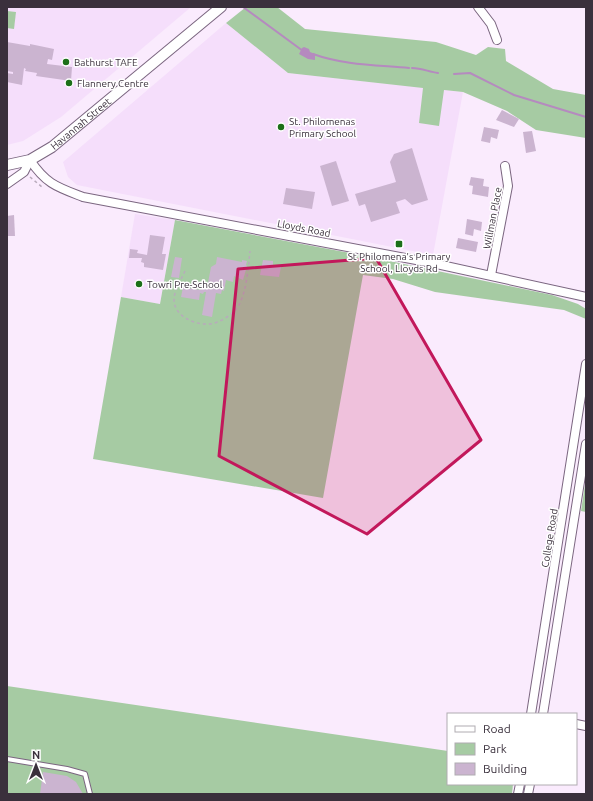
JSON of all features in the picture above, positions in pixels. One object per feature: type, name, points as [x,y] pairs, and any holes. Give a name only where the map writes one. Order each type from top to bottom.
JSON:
[{"type":"street","name":"Havannah Street","points":[[7,164],[30,160],[52,147],[74,131],[221,7]]},
{"type":"street","points":[[478,7],[491,24],[497,40]]},
{"type":"street","points":[[7,184],[24,172],[30,160]]},
{"type":"street","name":"Lloyds Road","points":[[30,160],[36,170],[51,184],[83,197],[491,274],[586,297]]},
{"type":"street","name":"Willman Place","points":[[491,274],[508,186],[505,166]]},
{"type":"street","name":"College Road","points":[[531,713],[586,364]]},
{"type":"street","points":[[543,713],[586,444]]},
{"type":"lane","points":[[7,759],[67,769],[85,774],[90,794]]},
{"type":"path","points":[[185,271],[176,291],[174,301],[178,312],[190,320],[209,324],[228,317],[238,306],[245,287],[250,251]]},
{"type":"highlighted area","points":[[376,258],[481,440],[367,534],[219,456],[238,269]]},
{"type":"shaded area","name":"Bathurst TAFE","points":[[7,7],[191,7],[61,117],[23,141],[7,145]]},
{"type":"shaded area","name":"St. Philomenas Primary School","points":[[226,23],[288,73],[463,92],[433,255],[77,185],[68,177],[63,162]]},
{"type":"shaded area","points":[[304,47],[315,54],[315,60],[308,59],[299,54]]},
{"type":"shaded area","points":[[135,214],[175,220],[160,304],[121,297]]},
{"type":"green space","points":[[246,7],[277,7],[305,29],[436,42],[476,55],[488,47],[505,49],[506,61],[553,89],[586,95],[586,138],[536,130],[507,111],[463,92],[444,90],[439,126],[419,123],[423,88],[288,73],[226,23]]},
{"type":"green space","points":[[7,11],[16,12],[14,29],[7,28]]},
{"type":"green space","points":[[175,220],[366,256],[552,295],[578,304],[586,309],[586,319],[564,310],[435,292],[393,279],[363,275],[323,498],[93,459],[121,297],[160,304]]},
{"type":"green space","points":[[586,478],[586,512],[581,511]]},
{"type":"green space","points":[[7,686],[447,751],[447,785],[513,785],[512,794],[7,794]]},
{"type":"building","points":[[7,42],[30,46],[30,44],[54,49],[52,60],[48,59],[47,64],[72,67],[71,81],[36,76],[37,73],[25,71],[26,69],[24,68],[22,85],[7,82],[7,73],[13,74],[13,72],[7,71]]},
{"type":"building","points":[[502,110],[519,119],[514,127],[496,120]]},
{"type":"building","points":[[484,127],[499,130],[497,139],[491,137],[490,143],[481,141]]},
{"type":"building","points":[[532,131],[536,151],[526,153],[523,132]]},
{"type":"building","points":[[412,148],[428,200],[412,205],[405,199],[396,202],[400,213],[371,222],[365,204],[359,206],[355,194],[396,182],[390,162],[394,154]]},
{"type":"building","points":[[336,161],[349,201],[332,206],[320,166]]},
{"type":"building","points":[[471,177],[484,179],[483,186],[489,187],[488,197],[472,194],[473,186],[469,185]]},
{"type":"building","points":[[286,188],[315,192],[312,209],[283,204]]},
{"type":"building","points":[[14,215],[15,236],[7,236],[7,216]]},
{"type":"building","points":[[467,219],[482,222],[481,231],[474,229],[473,236],[465,234]]},
{"type":"building","name":"Towri Pre-School","points":[[150,235],[165,237],[162,254],[166,254],[163,270],[144,267],[144,263],[141,262],[142,258],[129,258],[130,249],[138,250],[137,253],[147,255]]},
{"type":"building","points":[[458,238],[478,242],[476,252],[456,248]]},
{"type":"building","points":[[175,257],[182,258],[179,278],[171,277]]},
{"type":"building","points":[[217,257],[242,262],[242,260],[247,261],[247,266],[243,280],[234,276],[233,282],[226,280],[224,291],[222,290],[221,294],[216,293],[212,317],[202,315],[206,292],[203,294],[200,293],[199,300],[181,297],[183,287],[201,290],[200,286],[203,284],[207,288],[211,267],[216,264]]},
{"type":"building","points":[[263,260],[273,261],[273,266],[281,267],[279,277],[260,275]]},
{"type":"building","points":[[43,772],[67,776],[76,782],[83,794],[40,794]]},
{"type":"waterway","points":[[243,7],[303,51]]},
{"type":"waterway","points":[[313,54],[324,58],[348,62],[409,68]]},
{"type":"waterway","points":[[412,68],[438,73]]},
{"type":"waterway","points":[[454,74],[470,73],[514,95],[586,117]]},
{"type":"place","name":"Bathurst TAFE","points":[[66,62]]},
{"type":"place","name":"Flannery Centre","points":[[69,83]]},
{"type":"place","name":"St. Philomenas Primary School","points":[[281,127]]},
{"type":"place","name":"St Philomena's Primary School, Lloyds Rd","points":[[399,244]]},
{"type":"place","name":"Towri Pre-School","points":[[139,284]]}]
